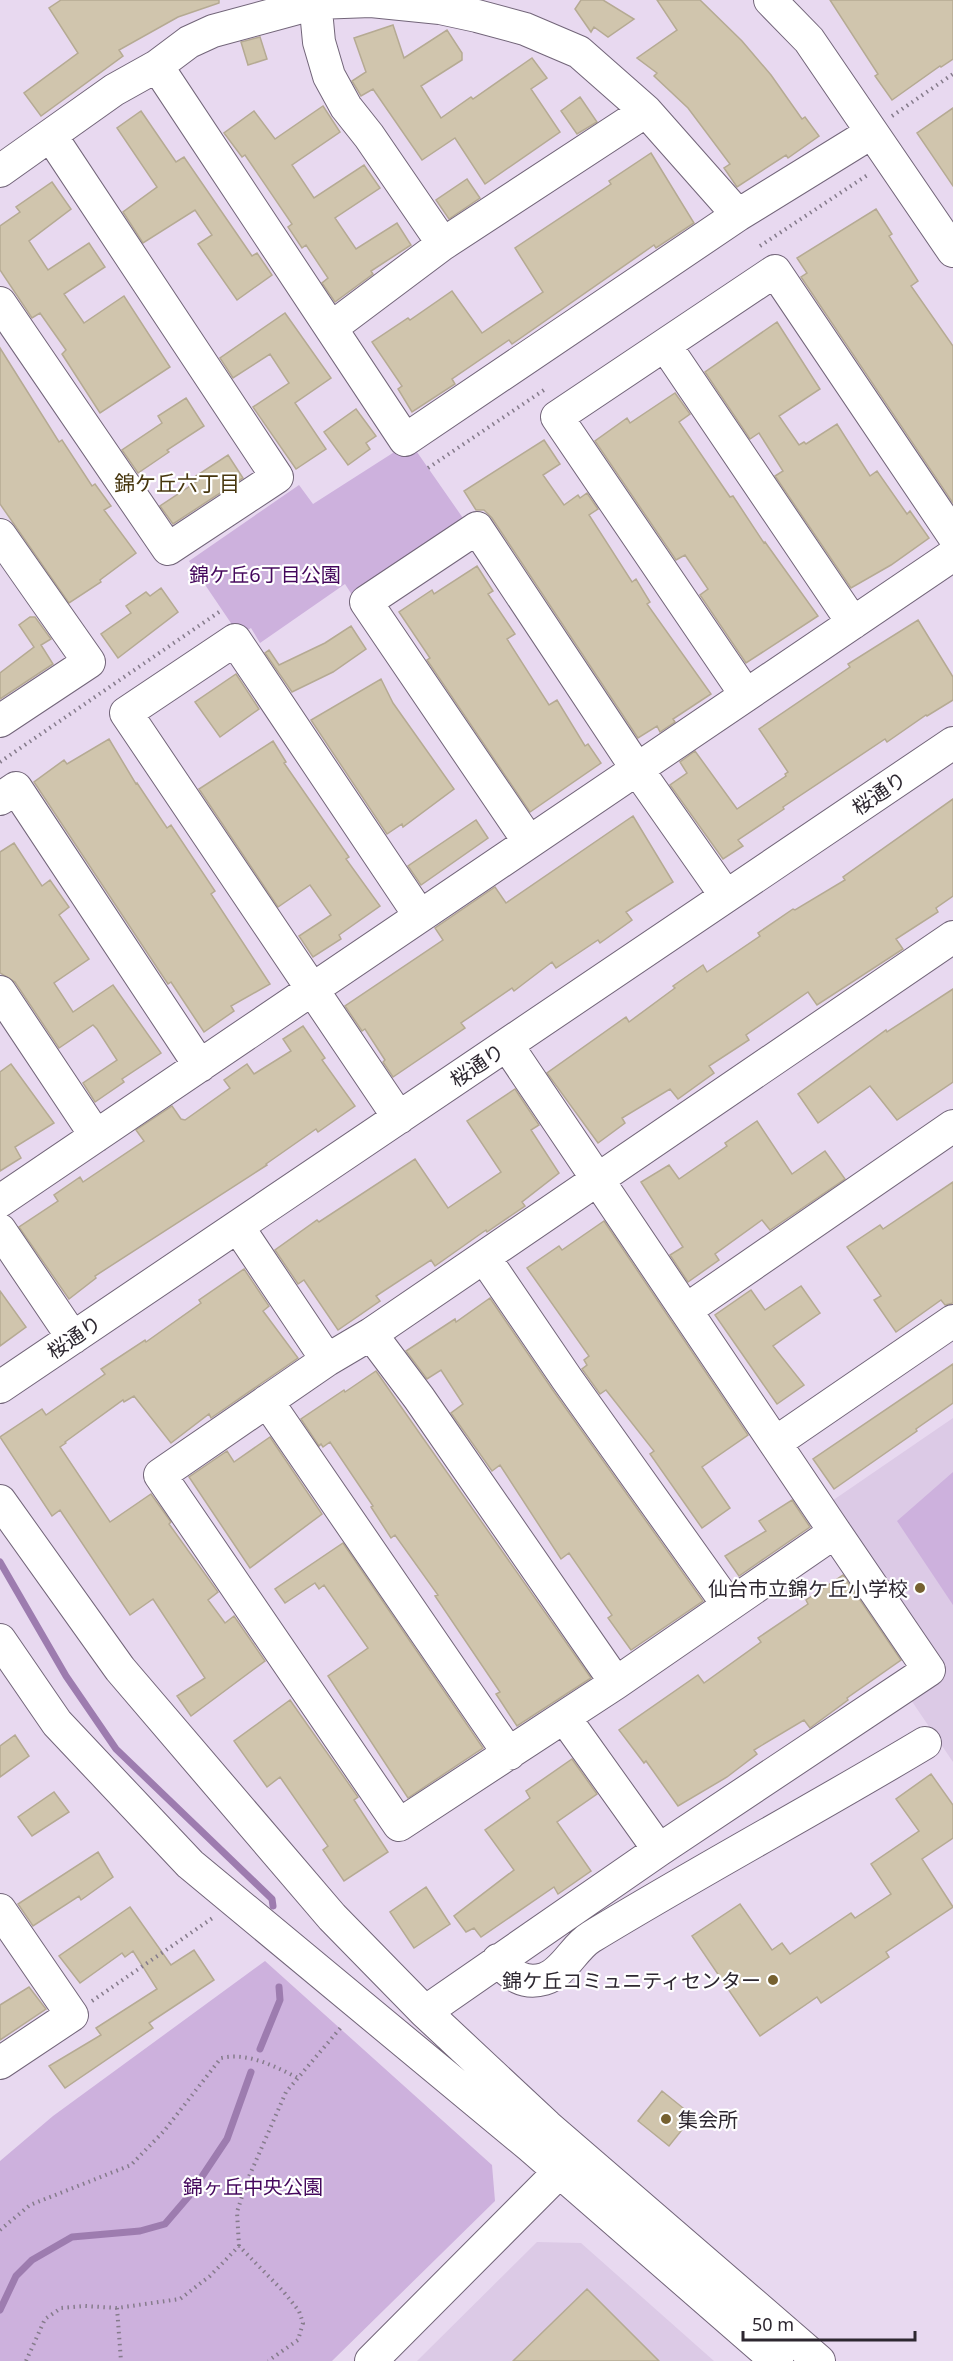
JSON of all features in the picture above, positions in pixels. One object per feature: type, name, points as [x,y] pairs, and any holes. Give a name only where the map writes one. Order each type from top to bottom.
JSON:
[{"type":"street","points":[[770,0],[809,40],[877,128],[953,251]]},
{"type":"street","points":[[0,171],[114,90],[157,66],[189,42],[213,31],[316,1],[371,1],[430,7],[477,16],[525,29],[579,52],[646,111],[738,215]]},
{"type":"street","points":[[316,1],[319,42],[329,76],[346,107],[369,136],[443,244]]},
{"type":"street","points":[[157,66],[405,440],[738,215],[877,128]]},
{"type":"street","points":[[331,328],[443,244],[646,111]]},
{"type":"street","points":[[0,303],[168,549],[277,477],[51,136]]},
{"type":"street","points":[[746,695],[557,417],[775,271],[953,535]]},
{"type":"street","points":[[665,345],[853,623]]},
{"type":"street","points":[[529,842],[366,602],[477,528],[637,769],[726,896]]},
{"type":"street","points":[[0,535],[89,662],[0,722]]},
{"type":"street","points":[[0,1201],[953,555]]},
{"type":"street","points":[[399,1118],[126,713],[235,640],[420,916]]},
{"type":"street","name":"桜通り","points":[[0,1387],[953,743]]},
{"type":"street","points":[[0,799],[16,788],[200,1066]]},
{"type":"street","points":[[834,1532],[616,1683],[399,1825],[160,1475],[953,937]]},
{"type":"street","points":[[0,992],[96,1136]]},
{"type":"street","points":[[425,2012],[498,1959],[930,1670],[834,1532],[507,1045]]},
{"type":"street","points":[[686,1310],[953,1126]]},
{"type":"street","points":[[238,1227],[327,1360]]},
{"type":"street","points":[[0,1230],[73,1338]]},
{"type":"street","points":[[484,1257],[567,1379],[728,1605]]},
{"type":"street","points":[[775,1443],[953,1321]]},
{"type":"street","points":[[371,1334],[419,1398],[616,1683]]},
{"type":"street","points":[[267,1401],[508,1754]]},
{"type":"street","points":[[0,1500],[120,1669],[332,1917],[569,2163],[777,2361]]},
{"type":"street","points":[[0,1640],[57,1723],[190,1864],[819,2361]]},
{"type":"street","points":[[564,1717],[659,1850]]},
{"type":"street","points":[[498,1959],[516,1977],[532,1982],[548,1978],[587,1939],[926,1743]]},
{"type":"street","points":[[0,1910],[72,2015],[0,2063]]},
{"type":"street","points":[[371,2361],[569,2163]]},
{"type":"path","points":[[877,128],[953,74]]},
{"type":"path","points":[[0,762],[222,610]]},
{"type":"path","points":[[72,2015],[217,1914]]},
{"type":"path","points":[[268,2361],[298,2340],[303,2323],[299,2311],[283,2291],[240,2246],[237,2212],[247,2181],[286,2092],[346,2022]]},
{"type":"path","points":[[0,2230],[30,2205],[131,2165],[164,2131],[221,2058],[234,2055],[268,2063],[298,2078]]},
{"type":"path","points":[[26,2361],[45,2319],[61,2308],[85,2306],[117,2308],[180,2299],[210,2276],[240,2246]]},
{"type":"path","points":[[117,2308],[121,2361]]},
{"type":"shaded area","name":"仙台市立錦ケ丘小学校","points":[[953,1418],[953,1762],[911,1700],[945,1673],[829,1503]]},
{"type":"shaded area","points":[[537,2242],[581,2243],[714,2361],[417,2361]]},
{"type":"green space","name":"錦ケ丘6丁目公園","points":[[410,442],[465,521],[354,598],[345,584],[260,643],[251,628],[239,635],[189,561],[299,485],[313,504]]},
{"type":"green space","points":[[953,1472],[953,1605],[897,1521]]},
{"type":"green space","name":"錦ヶ丘中央公園","points":[[265,1961],[492,2165],[495,2201],[332,2361],[0,2361],[0,2161],[53,2116]]},
{"type":"building","points":[[61,0],[219,0],[219,3],[178,17],[119,50],[123,56],[41,116],[24,93],[78,53],[49,8]]},
{"type":"building","points":[[581,0],[603,0],[634,19],[608,37],[594,27],[591,32],[575,9]]},
{"type":"building","points":[[657,0],[700,0],[742,41],[771,75],[802,119],[805,117],[819,136],[788,158],[786,155],[737,187],[724,168],[730,164],[688,108],[654,76],[657,73],[637,58],[677,30]]},
{"type":"building","points":[[830,0],[953,0],[953,59],[892,100],[875,76],[878,74]]},
{"type":"building","points":[[393,25],[404,58],[447,30],[462,53],[462,60],[421,86],[441,118],[532,58],[547,78],[531,89],[560,132],[485,184],[455,138],[422,160],[373,89],[361,96],[352,81],[366,72],[354,38]]},
{"type":"building","points":[[260,37],[267,59],[248,65],[241,42]]},
{"type":"building","points":[[580,97],[597,122],[577,134],[561,111]]},
{"type":"building","points":[[323,106],[340,132],[292,165],[314,198],[364,165],[380,188],[335,218],[356,249],[397,223],[411,245],[371,271],[373,274],[335,302],[322,283],[328,278],[306,245],[302,248],[288,227],[292,224],[245,155],[242,157],[224,133],[254,111],[275,139]]},
{"type":"building","points":[[953,108],[953,186],[917,133]]},
{"type":"building","points":[[141,111],[176,162],[184,157],[252,256],[257,253],[272,275],[237,300],[198,244],[212,235],[195,210],[143,243],[123,212],[157,187],[117,128]]},
{"type":"building","points":[[651,153],[694,223],[656,248],[654,245],[512,344],[509,340],[452,379],[455,384],[412,412],[398,389],[402,386],[372,342],[408,318],[410,320],[452,291],[482,333],[543,292],[515,248],[611,184],[609,181]]},
{"type":"building","points":[[467,179],[480,198],[449,219],[436,200]]},
{"type":"building","points":[[52,182],[71,209],[29,241],[48,270],[89,243],[105,267],[64,294],[84,323],[124,296],[170,367],[100,413],[62,354],[66,350],[40,313],[32,318],[0,270],[0,226],[20,212],[16,207]]},
{"type":"building","points":[[876,209],[892,234],[889,236],[918,281],[911,286],[953,346],[953,503],[801,277],[807,273],[797,258]]},
{"type":"building","points":[[285,313],[331,378],[295,403],[326,449],[296,469],[253,407],[289,383],[270,354],[233,378],[220,358]]},
{"type":"building","points":[[777,322],[820,389],[779,416],[799,445],[804,442],[806,444],[837,424],[870,476],[877,471],[907,514],[910,511],[929,538],[891,565],[851,588],[775,476],[783,471],[759,433],[750,439],[705,372]]},
{"type":"building","points":[[0,348],[59,442],[62,440],[92,486],[95,484],[111,506],[104,510],[136,553],[100,580],[101,582],[69,603],[0,504]]},
{"type":"building","points":[[675,393],[690,414],[679,422],[730,497],[733,496],[764,543],[818,616],[746,663],[700,595],[708,589],[685,555],[676,560],[595,441],[627,418],[630,423]]},
{"type":"building","points":[[186,398],[204,426],[167,450],[169,452],[138,473],[122,450],[162,423],[158,416]]},
{"type":"building","points":[[356,409],[376,436],[366,443],[370,449],[348,465],[324,432]]},
{"type":"building","points":[[544,440],[560,464],[543,475],[564,505],[578,495],[580,498],[587,493],[598,509],[589,515],[632,582],[636,579],[650,602],[647,604],[711,694],[673,719],[675,722],[660,732],[657,726],[638,738],[492,518],[484,510],[476,510],[464,491]]},
{"type":"building","points":[[228,455],[243,478],[173,524],[160,506],[199,480],[196,476]]},
{"type":"building","points":[[477,566],[493,591],[488,594],[515,634],[507,639],[549,705],[557,700],[585,746],[588,744],[601,763],[530,812],[427,660],[430,658],[399,612],[432,590],[434,594]]},
{"type":"building","points":[[161,588],[178,612],[118,658],[101,634],[131,613],[126,606],[146,592],[150,596]]},
{"type":"building","points":[[30,617],[35,617],[51,639],[41,645],[53,664],[0,699],[0,673],[34,647],[19,625]]},
{"type":"building","points":[[918,620],[953,677],[953,700],[926,715],[887,742],[885,739],[783,807],[784,809],[738,840],[743,846],[723,859],[670,785],[687,773],[680,762],[695,751],[737,809],[786,776],[788,772],[759,729],[850,667],[848,664]]},
{"type":"building","points":[[351,626],[366,649],[333,672],[292,692],[265,653],[269,650],[279,665],[325,643]]},
{"type":"building","points":[[236,674],[259,709],[220,737],[195,702]]},
{"type":"building","points":[[381,679],[393,703],[454,789],[403,827],[402,824],[387,834],[311,720]]},
{"type":"building","points":[[109,739],[136,784],[167,828],[171,825],[215,891],[211,894],[270,984],[231,1006],[234,1011],[204,1032],[171,982],[168,984],[34,782],[64,760],[67,764]]},
{"type":"building","points":[[273,741],[286,762],[284,763],[349,857],[346,859],[380,906],[339,935],[341,939],[313,957],[299,936],[331,915],[310,885],[278,907],[199,789]]},
{"type":"building","points":[[953,799],[953,896],[936,908],[938,912],[896,939],[903,949],[817,1005],[808,992],[746,1035],[749,1040],[709,1066],[714,1073],[678,1099],[670,1089],[622,1118],[625,1123],[598,1143],[547,1073],[626,1017],[629,1022],[703,965],[707,972],[760,936],[758,933],[793,909],[795,910],[845,880],[843,877]]},
{"type":"building","points":[[633,816],[673,882],[626,912],[632,920],[600,943],[598,940],[556,968],[552,962],[514,991],[512,988],[461,1023],[465,1028],[393,1077],[365,1029],[362,1031],[345,1006],[443,940],[435,928],[495,887],[506,903]]},
{"type":"building","points":[[476,820],[488,838],[421,885],[408,866]]},
{"type":"building","points":[[14,843],[42,886],[50,880],[69,907],[59,915],[89,959],[54,983],[73,1012],[113,985],[161,1053],[122,1079],[124,1082],[95,1102],[83,1083],[117,1060],[97,1029],[93,1025],[59,1048],[15,982],[0,973],[0,852]]},
{"type":"building","points":[[953,989],[953,1082],[897,1120],[870,1086],[818,1123],[798,1094],[886,1030],[887,1032]]},
{"type":"building","points":[[303,1026],[325,1058],[322,1060],[355,1106],[318,1132],[316,1129],[267,1165],[95,1276],[96,1278],[69,1299],[19,1227],[58,1201],[54,1195],[80,1177],[83,1182],[144,1141],[136,1130],[172,1106],[181,1119],[185,1120],[230,1088],[224,1080],[247,1064],[254,1074],[291,1051],[283,1039]]},
{"type":"building","points":[[11,1064],[54,1123],[15,1147],[21,1158],[0,1171],[0,1072]]},
{"type":"building","points":[[515,1089],[539,1125],[531,1130],[559,1173],[522,1202],[525,1206],[435,1266],[431,1260],[376,1296],[380,1301],[338,1330],[304,1280],[298,1284],[275,1250],[317,1220],[319,1222],[415,1159],[448,1208],[501,1172],[467,1121]]},
{"type":"building","points":[[757,1121],[792,1174],[825,1151],[845,1179],[770,1230],[762,1220],[715,1254],[719,1260],[688,1282],[670,1255],[683,1247],[641,1182],[669,1165],[679,1179],[727,1146],[725,1143]]},
{"type":"building","points":[[953,1182],[953,1303],[945,1305],[941,1300],[896,1332],[874,1300],[881,1296],[847,1247],[880,1225],[883,1229]]},
{"type":"building","points":[[604,1221],[748,1435],[702,1467],[730,1508],[702,1528],[650,1454],[654,1451],[606,1390],[600,1394],[582,1369],[587,1365],[584,1360],[589,1356],[527,1268],[559,1246],[562,1250]]},
{"type":"building","points":[[244,1269],[269,1306],[263,1311],[298,1358],[211,1418],[209,1414],[171,1443],[134,1396],[124,1402],[123,1400],[60,1447],[110,1522],[151,1494],[171,1522],[169,1524],[218,1592],[208,1600],[225,1623],[234,1616],[265,1661],[191,1716],[177,1696],[205,1678],[153,1599],[130,1615],[60,1510],[52,1516],[0,1437],[42,1409],[46,1415],[105,1374],[101,1369],[145,1340],[146,1342],[201,1303],[199,1300]]},
{"type":"building","points":[[801,1286],[820,1313],[773,1346],[804,1385],[777,1404],[715,1315],[751,1290],[765,1310]]},
{"type":"building","points":[[0,1291],[26,1327],[0,1346]]},
{"type":"building","points":[[490,1298],[703,1601],[631,1650],[608,1618],[612,1615],[569,1553],[561,1559],[500,1465],[492,1471],[451,1413],[463,1404],[441,1370],[427,1379],[406,1351],[455,1319],[456,1322]]},
{"type":"building","points":[[953,1364],[953,1403],[834,1489],[813,1459]]},
{"type":"building","points":[[376,1371],[591,1678],[517,1726],[496,1694],[500,1692],[435,1596],[438,1595],[395,1535],[391,1538],[371,1507],[373,1506],[330,1442],[323,1447],[321,1444],[319,1446],[301,1419]]},
{"type":"building","points":[[270,1437],[322,1514],[250,1568],[189,1477],[227,1451],[234,1462]]},
{"type":"building","points":[[792,1500],[810,1527],[739,1576],[725,1556],[766,1531],[759,1521]]},
{"type":"building","points":[[343,1543],[483,1748],[408,1798],[328,1676],[368,1648],[324,1585],[319,1589],[315,1583],[285,1603],[275,1589]]},
{"type":"building","points":[[843,1575],[901,1660],[847,1698],[848,1700],[810,1728],[804,1720],[754,1750],[757,1754],[727,1777],[678,1806],[646,1761],[644,1763],[619,1730],[698,1675],[704,1683],[761,1642],[758,1638],[808,1604],[806,1600]]},
{"type":"building","points":[[290,1700],[358,1797],[354,1800],[388,1852],[344,1881],[323,1850],[328,1846],[280,1777],[267,1787],[234,1741]]},
{"type":"building","points":[[15,1735],[29,1756],[0,1777],[0,1746]]},
{"type":"building","points":[[572,1759],[597,1794],[557,1822],[591,1871],[558,1894],[554,1887],[481,1937],[474,1928],[466,1932],[454,1916],[514,1870],[485,1830],[530,1798],[526,1791]]},
{"type":"building","points":[[931,1774],[953,1805],[953,1838],[922,1859],[953,1907],[886,1952],[889,1957],[821,2003],[817,1997],[760,2036],[692,1936],[740,1904],[772,1950],[782,1943],[790,1954],[851,1913],[855,1918],[891,1894],[871,1864],[919,1831],[896,1799]]},
{"type":"building","points":[[54,1792],[69,1812],[32,1836],[18,1817]]},
{"type":"building","points":[[98,1852],[113,1877],[81,1900],[79,1896],[33,1926],[18,1904]]},
{"type":"building","points":[[426,1887],[450,1924],[414,1948],[390,1912]]},
{"type":"building","points":[[130,1907],[171,1965],[194,1950],[214,1980],[149,2023],[153,2028],[65,2088],[49,2066],[101,2035],[96,2028],[157,1989],[133,1951],[125,1957],[122,1953],[80,1983],[59,1956]]},
{"type":"building","points":[[29,1987],[46,2009],[0,2040],[0,2005]]},
{"type":"building","name":"集会所","points":[[662,2091],[693,2116],[669,2146],[638,2121]]},
{"type":"building","points":[[587,2289],[659,2361],[513,2361]]},
{"type":"waterway","points":[[0,1562],[66,1676],[116,1749],[272,1899],[273,1906]]},
{"type":"waterway","points":[[260,2049],[280,2000],[279,1987]]},
{"type":"waterway","points":[[0,2310],[16,2276],[32,2260],[72,2237],[140,2231],[165,2224],[189,2196],[227,2139],[251,2072]]},
{"type":"place","name":"仙台市立錦ケ丘小学校","points":[[920,1588]]},
{"type":"place","name":"錦ケ丘コミュニティセンター","points":[[773,1980]]},
{"type":"place","name":"集会所","points":[[666,2119]]},
{"type":"district","name":"錦ケ丘六丁目","points":[[177,483]]}]
